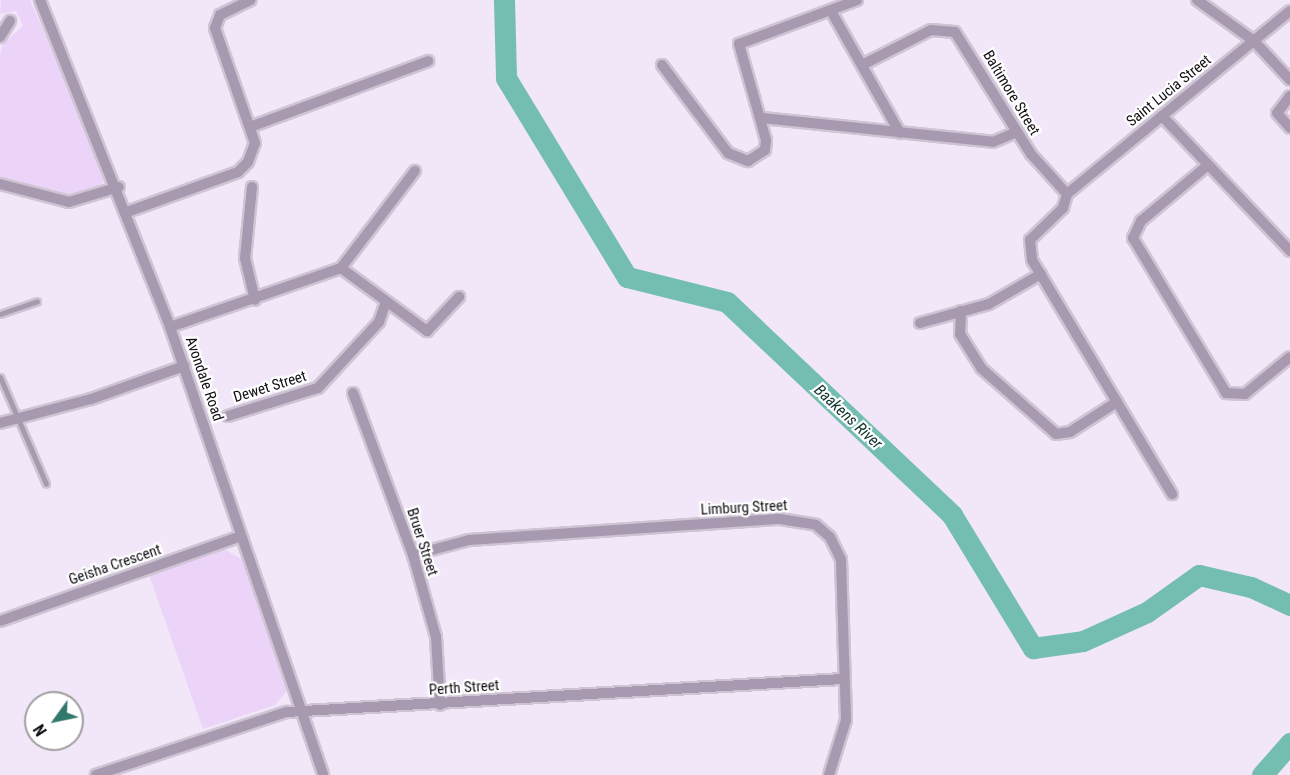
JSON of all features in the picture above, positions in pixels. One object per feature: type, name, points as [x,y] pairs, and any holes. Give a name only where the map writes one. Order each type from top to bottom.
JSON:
[{"type":"street","name":"Avondale Road","points":[[40,0],[119,187],[171,327],[239,537],[323,775]]},
{"type":"street","points":[[128,212],[238,172],[255,143],[214,28],[220,15],[250,0]]},
{"type":"street","points":[[662,65],[735,159],[748,161],[765,150],[762,118],[739,44],[857,0]]},
{"type":"street","points":[[1197,0],[1254,40],[1290,80]]},
{"type":"street","points":[[831,11],[900,133]]},
{"type":"street","name":"Saint Lucia Street","points":[[1041,274],[1030,240],[1063,208],[1067,194],[1290,11]]},
{"type":"street","points":[[0,37],[10,21]]},
{"type":"street","name":"Baltimore Street","points":[[862,65],[922,33],[949,29],[961,39],[1017,132],[1067,194]]},
{"type":"street","points":[[250,127],[428,61]]},
{"type":"street","points":[[1290,96],[1277,113],[1290,128]]},
{"type":"street","points":[[1162,116],[1290,251]]},
{"type":"street","points":[[762,118],[993,142],[1017,132]]},
{"type":"street","points":[[1208,165],[1141,221],[1133,238],[1226,393],[1245,394],[1290,357]]},
{"type":"street","points":[[171,327],[255,300],[341,268],[414,171]]},
{"type":"street","points":[[0,184],[69,202],[119,187]]},
{"type":"street","points":[[252,187],[245,258],[255,300]]},
{"type":"street","points":[[341,268],[427,331],[459,297]]},
{"type":"street","points":[[920,323],[1002,298],[1041,274],[1173,494]]},
{"type":"street","name":"Dewet Street","points":[[228,416],[318,388],[379,322],[386,302]]},
{"type":"street","points":[[960,312],[960,334],[981,368],[1056,434],[1070,432],[1117,402]]},
{"type":"street","points":[[0,423],[77,404],[183,366]]},
{"type":"street","name":"Bruer Street","points":[[352,393],[413,555],[436,637],[440,705]]},
{"type":"street","name":"Limburg Street","points":[[413,555],[470,540],[805,521],[830,537],[841,560],[846,720],[829,775]]},
{"type":"street","name":"Geisha Crescent","points":[[0,621],[239,537]]},
{"type":"street","name":"Perth Street","points":[[96,775],[260,718],[303,713],[843,679]]},
{"type":"lane","points":[[0,314],[37,301]]},
{"type":"lane","points":[[0,377],[46,484]]},
{"type":"shaded area","points":[[1,0],[30,0],[104,169],[103,183],[89,194],[57,195],[0,177],[0,54],[3,44],[23,26],[16,11],[0,14]]},
{"type":"shaded area","points":[[224,549],[243,560],[287,691],[275,705],[203,729],[149,575]]},
{"type":"waterway","name":"Baakens River","points":[[504,0],[506,78],[627,277],[727,302],[952,515],[1033,648],[1083,641],[1147,612],[1199,575],[1251,587],[1290,605]]},
{"type":"waterway","name":"Baakens River","points":[[1262,775],[1290,743]]}]
